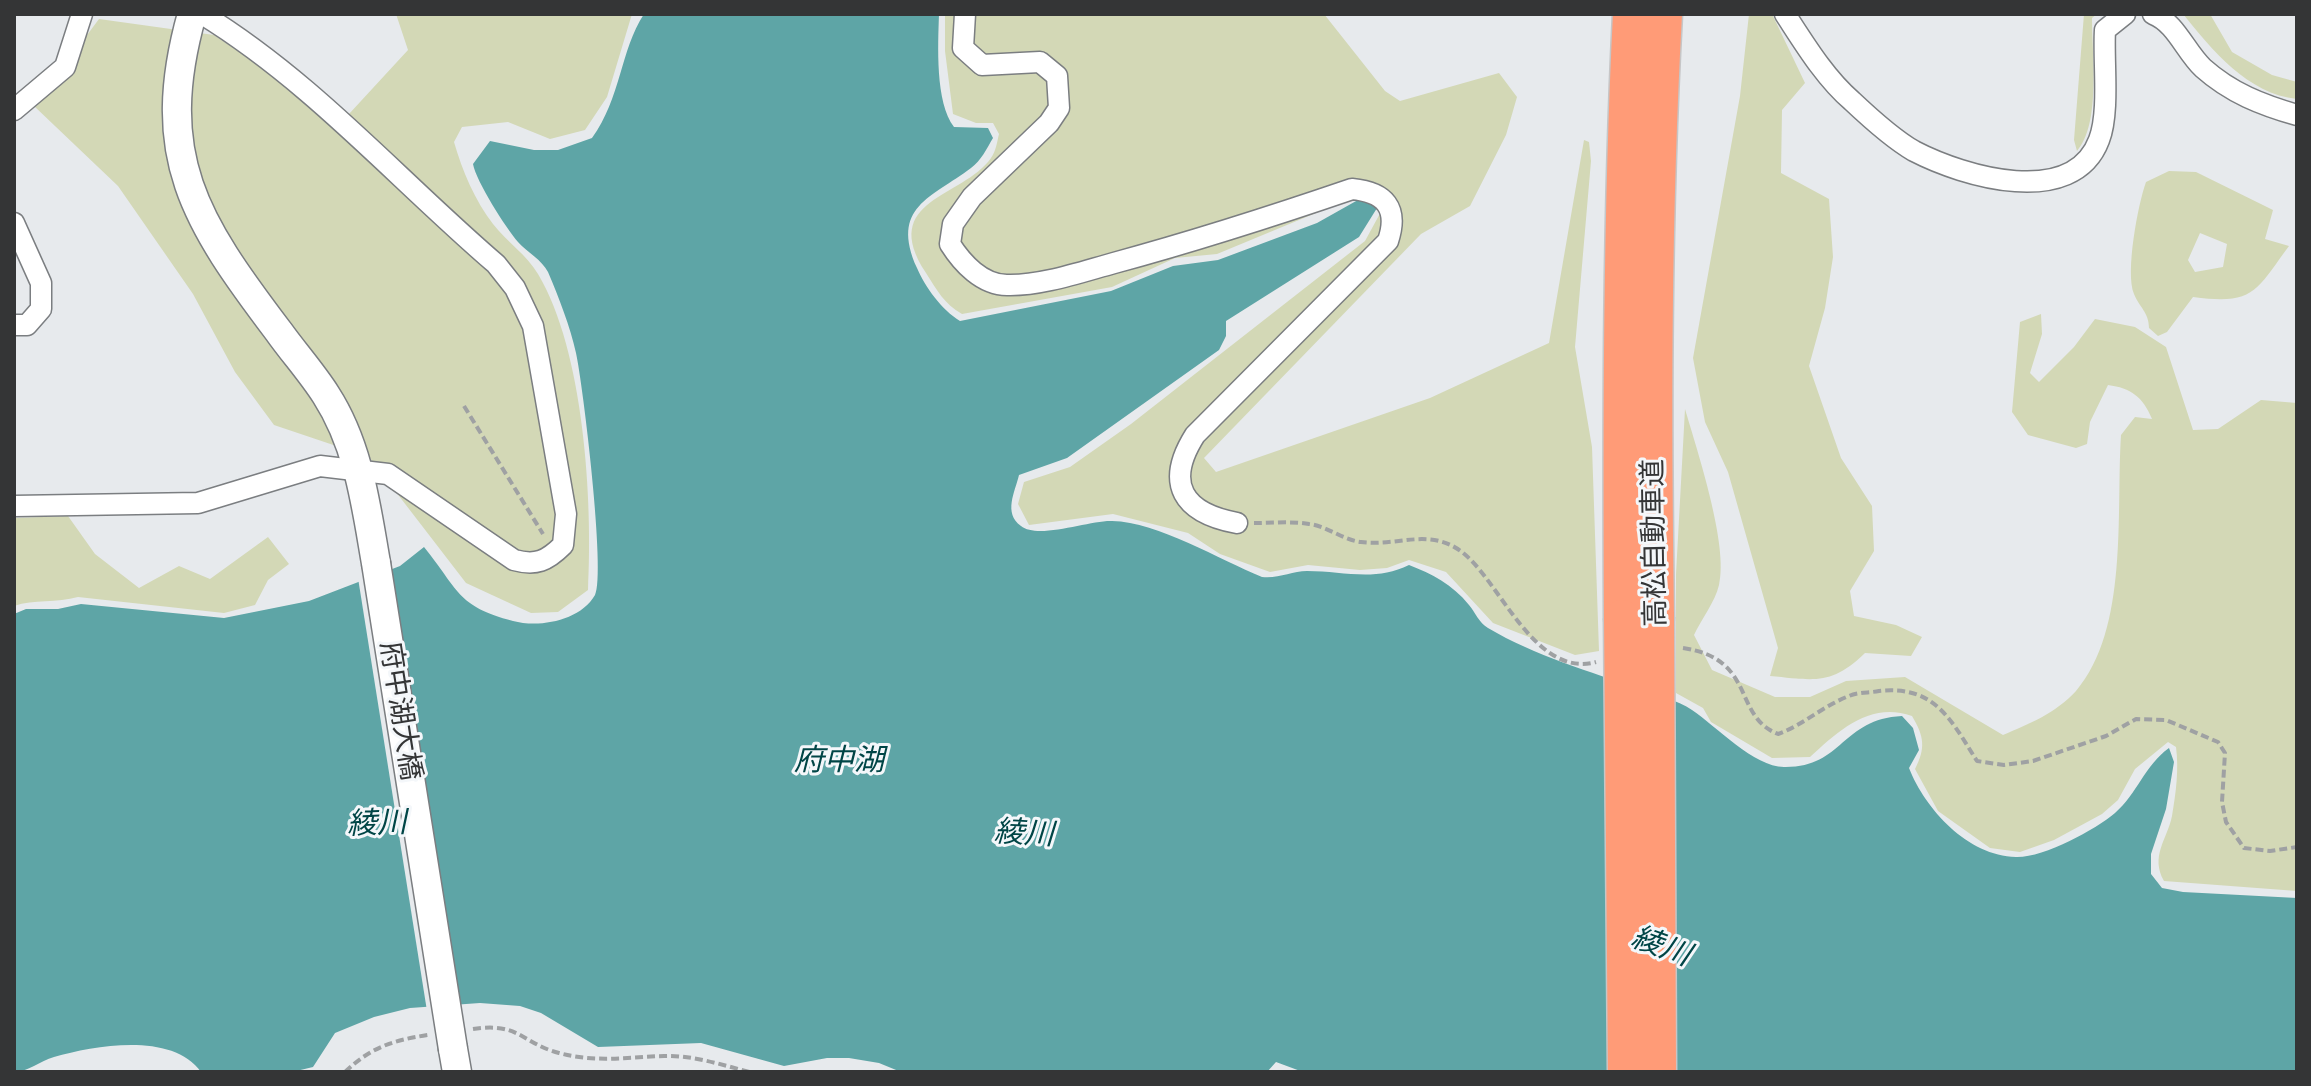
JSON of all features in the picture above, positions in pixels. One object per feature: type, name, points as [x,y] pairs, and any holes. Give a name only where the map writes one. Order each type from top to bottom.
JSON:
[{"type":"highway","name":"高松自動車道","points":[[1626,1072],[1650,627],[1621,321],[1631,14]]},
{"type":"highway","name":"高松自動車道","points":[[1658,1072],[1650,627],[1653,346],[1664,14]]},
{"type":"street","points":[[14,110],[65,67],[82,14]]},
{"type":"street","name":"府中湖大橋","points":[[192,14],[177,80],[176,115],[179,153],[192,200],[217,247],[327,396],[359,471],[453,1046]]},
{"type":"street","points":[[14,506],[198,503],[239,494],[304,468],[320,466],[388,474],[514,560],[530,564],[555,554],[563,545],[566,514],[533,326],[515,288],[496,264],[313,94],[240,37],[202,14]]},
{"type":"street","points":[[965,14],[963,48],[982,65],[1040,62],[1057,76],[1059,108],[1049,123],[972,197],[953,224],[950,244],[962,263],[985,280],[1006,285],[1073,274],[1205,239],[1352,189],[1374,191],[1388,205],[1394,224],[1388,241],[1195,435],[1182,456],[1178,480],[1189,503],[1209,518],[1237,523]]},
{"type":"street","points":[[1785,14],[1849,99],[1913,150],[1987,175],[2031,182],[2054,181],[2072,175],[2100,139],[2105,30],[2125,14]]},
{"type":"street","points":[[2153,14],[2164,18],[2202,68],[2250,101],[2297,115]]},
{"type":"street","points":[[14,223],[41,283],[41,309],[27,325],[14,325]]},
{"type":"path","points":[[464,406],[555,554]]},
{"type":"path","points":[[1237,523],[1311,524],[1363,543],[1441,539],[1482,569],[1512,618],[1551,652],[1569,663],[1587,665],[1600,661]]},
{"type":"path","points":[[1650,627],[1723,663],[1743,686],[1753,716],[1764,728],[1778,734],[1797,727],[1851,695],[1890,690],[1920,694],[1940,708],[1977,761],[2004,765],[2033,761],[2106,736],[2136,719],[2166,720],[2218,742],[2225,753],[2222,802],[2226,822],[2244,848],[2270,851],[2297,847]]},
{"type":"path","points":[[345,1072],[360,1058],[385,1043],[453,1046],[496,1026],[513,1029],[558,1053],[623,1061],[663,1056],[689,1057],[750,1072]]},
{"type":"green space","points":[[396,14],[632,14],[607,97],[585,130],[550,139],[508,122],[462,127],[454,142],[470,185],[486,215],[538,274],[554,306],[566,343],[587,471],[588,590],[558,612],[531,613],[466,583],[369,457],[274,425],[235,372],[193,294],[118,186],[34,106],[99,19],[214,35],[298,91],[337,127],[408,50]]},
{"type":"green space","points":[[945,14],[1324,14],[1385,91],[1400,101],[1499,73],[1517,97],[1506,135],[1470,206],[1421,234],[1204,458],[1216,472],[1430,398],[1549,343],[1584,140],[1589,142],[1591,161],[1575,347],[1592,447],[1599,651],[1575,655],[1493,623],[1446,572],[1409,560],[1387,568],[1360,570],[1308,565],[1270,572],[1220,554],[1188,533],[1113,514],[1029,525],[1018,504],[1024,482],[1070,467],[1131,424],[1365,241],[1389,197],[1381,186],[1217,254],[1175,258],[1112,287],[962,314],[937,291],[926,273],[914,248],[912,229],[918,215],[930,203],[978,171],[991,158],[999,134],[993,123],[976,123],[953,114],[945,51]]},
{"type":"green space","points":[[1749,14],[1773,16],[1805,83],[1782,110],[1781,173],[1829,199],[1833,257],[1825,308],[1809,366],[1841,458],[1872,506],[1874,551],[1850,591],[1854,616],[1896,625],[1922,637],[1911,656],[1865,653],[1842,671],[1821,678],[1770,676],[1778,648],[1728,472],[1705,422],[1693,358],[1740,96]]},
{"type":"green space","points":[[2084,14],[2097,14],[2092,18],[2094,88],[2085,139],[2077,151],[2074,140]]},
{"type":"green space","points":[[2183,14],[2210,14],[2232,52],[2272,75],[2297,82],[2297,99],[2263,89],[2232,68]]},
{"type":"green space","points":[[2169,171],[2196,172],[2273,210],[2265,239],[2289,246],[2251,292],[2229,299],[2193,297],[2167,332],[2158,336],[2149,328],[2132,284],[2134,238],[2146,182]],"holes":[[[2200,233],[2227,244],[2223,267],[2195,272],[2188,260]]]},
{"type":"green space","points":[[2041,314],[2042,334],[2030,373],[2039,382],[2074,347],[2095,319],[2135,327],[2166,347],[2193,430],[2218,429],[2261,400],[2297,403],[2297,891],[2164,881],[2159,856],[2172,816],[2177,773],[2176,747],[2168,742],[2135,769],[2118,800],[2102,814],[2054,840],[2020,852],[1990,848],[1938,811],[1915,769],[1922,742],[1912,716],[1897,712],[1869,715],[1844,728],[1810,757],[1772,758],[1711,722],[1703,708],[1676,693],[1676,574],[1685,409],[1704,472],[1720,547],[1719,585],[1694,635],[1712,670],[1775,697],[1810,697],[1846,681],[1905,677],[2003,735],[2051,712],[2076,691],[2093,665],[2105,636],[2112,603],[2119,533],[2121,435],[2135,417],[2152,419],[2135,395],[2108,385],[2090,422],[2087,444],[2076,448],[2028,435],[2012,412],[2020,322]]},
{"type":"green space","points":[[68,516],[95,554],[139,588],[179,566],[210,579],[268,537],[289,564],[268,580],[255,605],[224,613],[78,597],[14,606],[14,518]]},
{"type":"water","name":"府中湖","points":[[644,14],[939,14],[939,73],[948,116],[954,127],[988,128],[993,138],[975,165],[919,206],[908,231],[910,247],[925,283],[941,304],[960,321],[1111,291],[1173,266],[1218,260],[1317,223],[1365,196],[1382,200],[1359,237],[1226,321],[1226,336],[1219,350],[1067,458],[1019,475],[1011,509],[1016,521],[1029,530],[1039,531],[1112,521],[1130,523],[1169,535],[1262,577],[1307,571],[1384,573],[1409,565],[1449,585],[1485,626],[1506,638],[1680,704],[1748,753],[1772,765],[1804,765],[1819,760],[1866,725],[1902,716],[1913,728],[1919,750],[1909,768],[1926,799],[1950,828],[1998,855],[2016,857],[2040,853],[2095,827],[2123,805],[2169,748],[2174,762],[2166,809],[2151,854],[2151,874],[2162,888],[2183,892],[2297,898],[2297,1072],[1303,1072],[1276,1062],[1267,1072],[901,1072],[879,1063],[849,1058],[827,1058],[784,1066],[701,1043],[598,1047],[541,1013],[520,1006],[480,1003],[410,1008],[374,1017],[335,1033],[313,1067],[292,1072],[201,1072],[188,1059],[172,1051],[133,1045],[71,1053],[14,1072],[14,614],[26,609],[58,609],[81,604],[224,618],[309,601],[400,566],[424,547],[469,602],[513,621],[535,624],[558,620],[580,611],[595,595],[598,553],[592,478],[571,333],[548,272],[506,226],[485,192],[473,164],[490,141],[534,150],[558,150],[592,138],[609,107],[630,43]]},
{"type":"pier","points":[[387,567],[458,1009],[427,1011],[358,578]]},
{"type":"water label","name":"綾川","points":[[377,824]]},
{"type":"water label","name":"綾川","points":[[1024,834]]},
{"type":"water label","name":"綾川","points":[[1661,947]]}]
